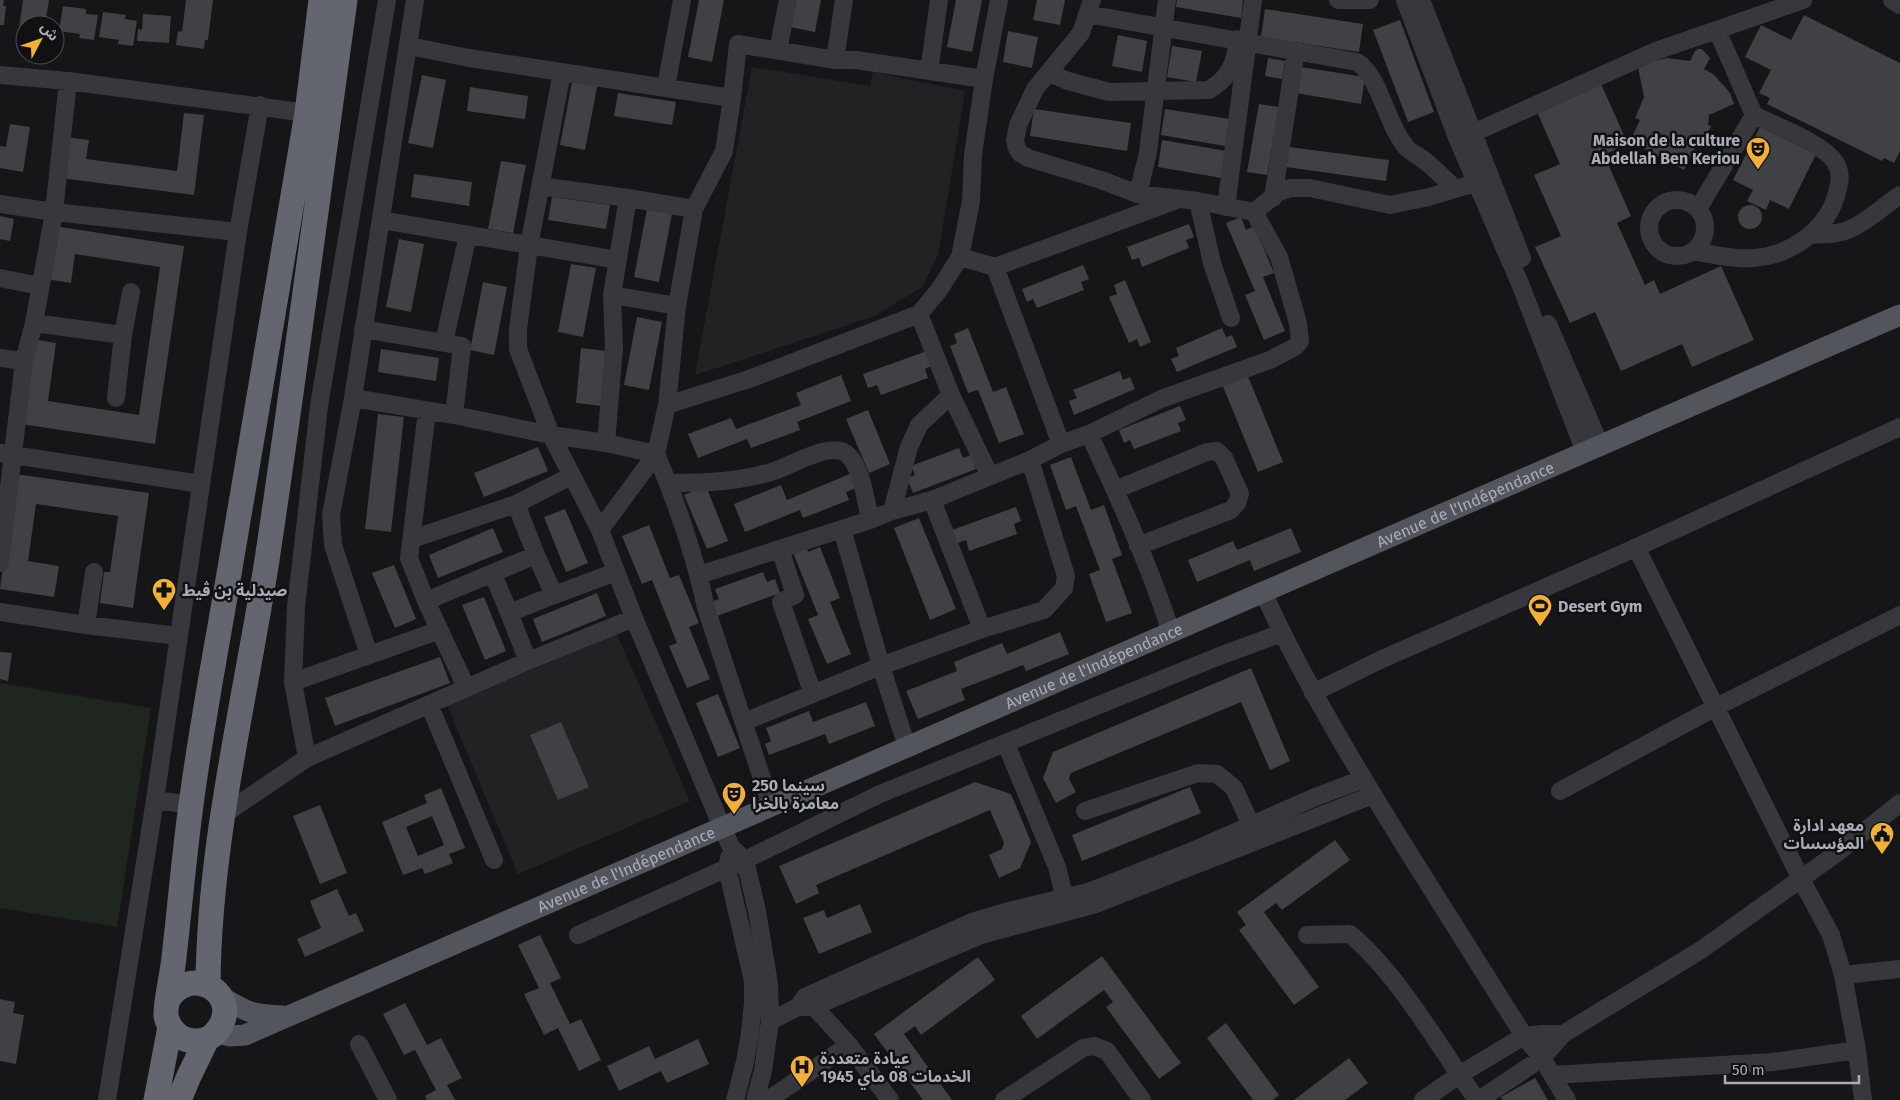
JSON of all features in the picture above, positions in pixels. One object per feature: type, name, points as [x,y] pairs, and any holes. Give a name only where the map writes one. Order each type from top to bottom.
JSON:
[{"type":"highway","points":[[212,1036],[190,1041],[182,1038],[170,1027],[166,1018],[191,805],[307,113],[321,0]]},
{"type":"highway","points":[[179,1100],[188,1076],[212,1036],[223,1022],[225,1008],[214,990],[208,941],[223,815],[267,561],[345,0]]},
{"type":"highway","points":[[168,1000],[176,990],[188,983],[195,982],[214,990]]},
{"type":"highway","points":[[156,1100],[170,1027]]},
{"type":"main road","name":"Avenue de l'Indépendance","points":[[212,1036],[246,1035],[1900,315]]},
{"type":"main road","points":[[214,990],[242,1010],[259,1015],[288,1016]]},
{"type":"street","points":[[307,758],[293,682],[296,607],[319,406],[387,0]]},
{"type":"street","points":[[369,655],[333,545],[332,515],[353,398],[415,0]]},
{"type":"street","points":[[666,87],[682,0]]},
{"type":"street","points":[[778,51],[788,0]]},
{"type":"street","points":[[834,60],[844,0]]},
{"type":"street","points":[[929,70],[939,0]]},
{"type":"street","points":[[667,405],[749,379],[919,314],[939,290],[960,257],[971,201],[973,155],[984,79],[999,0]]},
{"type":"street","points":[[1138,194],[1148,152],[1167,0]]},
{"type":"street","points":[[1226,207],[1243,40],[1253,0]]},
{"type":"street","points":[[1405,0],[1475,183],[1490,213],[1592,449]]},
{"type":"street","points":[[1421,0],[1552,332],[1592,449]]},
{"type":"street","points":[[1473,133],[1656,51],[1803,0]]},
{"type":"street","points":[[1892,0],[1900,5]]},
{"type":"street","points":[[1456,189],[1407,148],[1394,131],[1378,92],[1365,67],[1357,62],[1243,40],[1164,28],[1090,7],[1081,33],[1035,89],[1018,125],[1015,141],[1020,153],[1028,158],[1101,180],[1138,194],[1198,201],[1254,212],[1279,192],[1290,188],[1310,188],[1390,205],[1456,189],[1475,183]]},
{"type":"street","points":[[1693,251],[1754,258],[1787,250],[1810,235],[1821,224],[1834,201],[1841,177],[1836,163],[1824,150],[1754,115],[1717,30]]},
{"type":"street","points":[[1049,72],[1068,80],[1110,92],[1209,90],[1222,83],[1243,40]]},
{"type":"street","points":[[600,530],[656,454],[667,405],[677,306],[694,209],[724,150],[738,44],[834,60],[856,60],[984,79]]},
{"type":"street","points":[[409,46],[469,58],[732,98]]},
{"type":"street","points":[[1273,198],[1296,50]]},
{"type":"street","points":[[562,72],[529,246],[518,329],[518,349],[551,435],[600,530],[634,618],[722,827],[731,847],[745,860],[757,911],[761,981],[753,1002],[745,1062],[735,1100]]},
{"type":"street","points":[[0,75],[68,81],[260,105],[307,113]]},
{"type":"street","points":[[0,563],[7,454],[24,362],[34,324],[54,212],[68,81]]},
{"type":"street","points":[[107,1100],[155,800],[238,232],[260,105]]},
{"type":"street","points":[[1698,209],[1754,115]]},
{"type":"street","points":[[540,186],[694,209]]},
{"type":"street","points":[[1810,235],[1832,234],[1850,229],[1900,195]]},
{"type":"street","points":[[606,443],[614,347],[612,295],[628,198]]},
{"type":"street","points":[[960,257],[995,267],[1178,200]]},
{"type":"street","points":[[1682,200],[1691,203],[1698,209],[1703,217],[1705,226],[1704,236],[1700,244],[1693,251],[1685,255],[1676,256],[1667,254],[1652,242],[1649,234],[1651,216],[1664,202],[1682,200]]},
{"type":"street","points":[[1198,201],[1212,263],[1231,318]]},
{"type":"street","points":[[0,204],[54,212],[238,232]]},
{"type":"street","points":[[699,575],[870,520],[892,511],[932,500],[1030,460],[1061,444],[1089,434],[1162,399],[1270,360],[1295,347],[1300,341],[1298,323],[1279,257],[1254,212]]},
{"type":"street","points":[[381,220],[618,260]]},
{"type":"street","points":[[444,342],[468,235]]},
{"type":"street","points":[[995,267],[1061,444]]},
{"type":"street","points":[[0,278],[40,286]]},
{"type":"street","points":[[116,398],[123,335],[131,292]]},
{"type":"street","points":[[612,295],[677,306]]},
{"type":"street","points":[[919,314],[951,395],[990,476]]},
{"type":"street","points":[[34,324],[123,335]]},
{"type":"street","points":[[363,329],[462,346],[454,415]]},
{"type":"street","points":[[0,358],[24,362]]},
{"type":"street","points":[[892,511],[909,447],[919,425],[951,395]]},
{"type":"street","points":[[353,398],[454,415],[551,435],[606,443],[656,454]]},
{"type":"street","points":[[427,411],[409,558],[426,602],[466,687]]},
{"type":"street","points":[[1313,693],[1380,660],[1636,547],[1900,427]]},
{"type":"street","points":[[1089,434],[1115,490],[1164,608],[1171,632]]},
{"type":"street","points":[[668,483],[698,483],[744,479],[777,470],[823,452],[837,450],[848,455],[861,478],[870,520]]},
{"type":"street","points":[[1115,490],[1207,452],[1217,451],[1224,458],[1240,494],[1237,503],[1231,510],[1138,546]]},
{"type":"street","points":[[7,454],[201,484]]},
{"type":"street","points":[[656,454],[668,483],[699,575],[706,608],[771,806]]},
{"type":"street","points":[[744,722],[881,666],[1044,610],[1064,588],[1066,576],[1030,460]]},
{"type":"street","points":[[412,539],[516,504],[572,476]]},
{"type":"street","points":[[932,500],[982,630]]},
{"type":"street","points":[[516,504],[554,595]]},
{"type":"street","points":[[842,529],[881,666],[907,747]]},
{"type":"street","points":[[1636,547],[1801,879],[1831,935],[1843,975],[1857,1050],[1862,1100]]},
{"type":"street","points":[[780,549],[795,595],[781,602],[813,694]]},
{"type":"street","points":[[426,602],[536,555]]},
{"type":"street","points":[[86,625],[94,572]]},
{"type":"street","points":[[508,613],[616,572]]},
{"type":"street","points":[[493,574],[528,661]]},
{"type":"street","points":[[1263,592],[1313,693],[1363,779],[1524,1036],[1542,1058],[1567,1100]]},
{"type":"street","points":[[0,612],[179,636]]},
{"type":"street","points":[[1560,791],[1716,707],[1900,615]]},
{"type":"street","points":[[223,815],[307,758],[466,687],[634,618]]},
{"type":"street","points":[[293,682],[440,630]]},
{"type":"street","points":[[578,934],[745,860],[880,794],[1217,657],[1282,633]]},
{"type":"street","points":[[429,704],[494,860]]},
{"type":"street","points":[[1006,744],[1056,867],[1065,899]]},
{"type":"street","points":[[1085,811],[1198,773],[1217,774],[1234,788],[1251,825]]},
{"type":"street","points":[[770,1021],[972,922],[1009,911],[1065,899],[1116,882],[1313,798],[1363,779]]},
{"type":"street","points":[[805,1003],[982,935],[1096,904],[1373,795]]},
{"type":"street","points":[[155,800],[191,805]]},
{"type":"street","points":[[1307,935],[1350,934],[1369,950],[1409,1001],[1478,1100],[1542,1058],[1564,1034],[1701,950],[1801,879],[1900,803]]},
{"type":"street","points":[[731,847],[727,868],[761,981],[770,1021],[763,1071],[755,1100]]},
{"type":"street","points":[[1843,975],[1900,969]]},
{"type":"street","points":[[805,1003],[849,1045],[890,1100]]},
{"type":"street","points":[[1423,1100],[1459,1075],[1524,1036],[1564,1034]]},
{"type":"street","points":[[359,1044],[388,1100]]},
{"type":"street","points":[[768,1100],[849,1045]]},
{"type":"street","points":[[1004,1100],[1083,1048],[1094,1046],[1108,1051],[1142,1100]]},
{"type":"street","points":[[1552,1075],[1773,1062],[1857,1050]]},
{"type":"shaded area","points":[[752,67],[870,86],[873,72],[965,91],[938,255],[922,287],[875,316],[695,375]]},
{"type":"shaded area","points":[[617,634],[690,801],[518,874],[447,705]]},
{"type":"shaded area","points":[[0,683],[151,708],[117,927],[0,908]]},
{"type":"building","points":[[0,0],[4,0],[3,6],[6,6],[4,25],[0,25]]},
{"type":"building","points":[[23,0],[49,0],[46,15],[21,15]]},
{"type":"building","points":[[186,0],[213,0],[208,40],[205,40],[204,49],[176,45],[178,31],[182,32]]},
{"type":"building","points":[[699,0],[724,0],[712,62],[688,57]]},
{"type":"building","points":[[795,0],[821,0],[815,32],[790,27]]},
{"type":"building","points":[[956,0],[982,0],[972,52],[947,47]]},
{"type":"building","points":[[1037,0],[1065,0],[1060,25],[1033,20]]},
{"type":"building","points":[[1177,0],[1243,0],[1241,18],[1176,7]]},
{"type":"building","points":[[63,6],[86,9],[86,14],[98,15],[94,40],[79,38],[80,34],[65,32],[65,15],[62,15]]},
{"type":"building","points":[[1265,9],[1363,24],[1359,52],[1261,37]]},
{"type":"building","points":[[103,12],[126,15],[125,19],[137,21],[133,46],[118,44],[119,40],[99,37]]},
{"type":"building","points":[[143,14],[171,16],[169,43],[137,41],[138,29],[142,30]]},
{"type":"building","points":[[1804,15],[1900,63],[1900,151],[1894,163],[1884,158],[1882,161],[1767,104],[1770,98],[1759,93],[1771,70],[1745,57],[1761,25],[1791,40]]},
{"type":"building","points":[[1400,20],[1434,112],[1408,122],[1373,30]]},
{"type":"building","points":[[1008,31],[1038,37],[1032,68],[1003,62]]},
{"type":"building","points":[[1118,35],[1147,41],[1142,72],[1112,66]]},
{"type":"building","points":[[1172,46],[1202,51],[1196,82],[1167,77]]},
{"type":"building","points":[[1698,49],[1702,49],[1710,58],[1704,69],[1713,74],[1725,87],[1730,93],[1734,104],[1709,115],[1708,125],[1711,126],[1701,148],[1696,146],[1684,170],[1630,141],[1640,120],[1635,118],[1644,97],[1638,67],[1667,58],[1690,61]]},
{"type":"building","points":[[1268,58],[1285,61],[1282,79],[1265,76]]},
{"type":"building","points":[[1301,67],[1365,77],[1361,104],[1296,93]]},
{"type":"building","points":[[422,75],[446,80],[433,148],[408,143]]},
{"type":"building","points":[[573,77],[598,82],[585,150],[560,145]]},
{"type":"building","points":[[1601,84],[1628,144],[1604,155],[1631,216],[1617,223],[1645,285],[1654,280],[1660,294],[1721,266],[1754,340],[1692,367],[1682,344],[1621,371],[1595,312],[1570,323],[1535,247],[1561,236],[1534,175],[1560,164],[1537,112]]},
{"type":"building","points":[[470,87],[528,96],[525,119],[467,111]]},
{"type":"building","points":[[618,93],[676,102],[672,125],[614,116]]},
{"type":"building","points":[[1259,104],[1279,107],[1267,175],[1247,172]]},
{"type":"building","points":[[1034,109],[1131,123],[1127,151],[1030,136]]},
{"type":"building","points":[[1165,109],[1230,119],[1225,146],[1161,135]]},
{"type":"building","points":[[184,113],[204,115],[194,195],[60,178],[65,137],[89,140],[86,159],[177,171]]},
{"type":"building","points":[[10,124],[30,127],[23,172],[0,168],[0,146],[6,147]]},
{"type":"building","points":[[1760,127],[1816,154],[1789,209],[1770,200],[1766,210],[1747,201],[1753,190],[1733,180]]},
{"type":"building","points":[[1162,140],[1227,151],[1222,178],[1158,167]]},
{"type":"building","points":[[1289,147],[1389,160],[1386,181],[1286,167]]},
{"type":"building","points":[[501,161],[526,165],[513,233],[488,229]]},
{"type":"building","points":[[414,174],[472,182],[469,206],[411,197]]},
{"type":"building","points":[[552,197],[610,205],[606,229],[548,220]]},
{"type":"building","points":[[1750,205],[1755,206],[1761,212],[1761,222],[1755,228],[1750,229],[1745,228],[1739,222],[1738,217],[1739,212],[1745,206]]},
{"type":"building","points":[[647,209],[672,214],[659,282],[634,277]]},
{"type":"building","points":[[0,216],[14,219],[10,241],[0,239]]},
{"type":"building","points":[[1241,217],[1246,230],[1254,226],[1274,273],[1263,277],[1285,331],[1264,340],[1245,295],[1255,291],[1226,223]]},
{"type":"building","points":[[1189,224],[1194,237],[1186,240],[1189,248],[1142,267],[1139,258],[1132,260],[1127,247]]},
{"type":"building","points":[[54,226],[184,246],[155,444],[21,424],[33,339],[56,343],[48,401],[139,415],[160,267],[75,254],[71,283],[46,279]]},
{"type":"building","points":[[399,239],[424,244],[411,312],[386,307]]},
{"type":"building","points":[[571,264],[596,268],[583,337],[558,332]]},
{"type":"building","points":[[1083,265],[1089,279],[1081,282],[1084,290],[1037,308],[1033,299],[1027,302],[1022,289]]},
{"type":"building","points":[[1125,280],[1151,342],[1140,347],[1137,339],[1129,343],[1109,297],[1117,294],[1114,285]]},
{"type":"building","points":[[483,282],[507,287],[494,355],[470,350]]},
{"type":"building","points":[[637,317],[662,322],[649,390],[624,385]]},
{"type":"building","points":[[968,328],[993,392],[1006,387],[1024,434],[999,443],[978,390],[968,393],[950,346],[957,343],[954,334]]},
{"type":"building","points":[[1222,328],[1226,337],[1232,335],[1237,347],[1177,372],[1171,359],[1179,356],[1176,348]]},
{"type":"building","points":[[581,348],[607,351],[602,406],[576,403]]},
{"type":"building","points":[[381,349],[439,358],[436,381],[378,372]]},
{"type":"building","points":[[927,351],[932,366],[925,369],[928,378],[881,395],[877,385],[868,388],[863,374]]},
{"type":"building","points":[[1120,371],[1123,380],[1130,377],[1135,389],[1074,415],[1069,401],[1077,398],[1073,390]]},
{"type":"building","points":[[1247,374],[1283,462],[1258,472],[1222,384]]},
{"type":"building","points":[[841,375],[851,401],[797,422],[800,430],[751,448],[747,439],[698,458],[688,434],[731,418],[736,429],[801,405],[796,393]]},
{"type":"building","points":[[1180,406],[1186,420],[1178,423],[1181,431],[1134,449],[1130,440],[1124,443],[1119,430]]},
{"type":"building","points":[[868,410],[890,464],[869,473],[846,419]]},
{"type":"building","points":[[378,414],[404,417],[391,532],[365,529]]},
{"type":"building","points":[[538,447],[548,471],[484,497],[474,473]]},
{"type":"building","points":[[959,448],[963,458],[971,455],[976,469],[913,493],[907,478],[915,475],[911,466]]},
{"type":"building","points":[[1071,457],[1091,510],[1104,505],[1122,555],[1112,559],[1132,613],[1106,622],[1089,574],[1100,570],[1076,506],[1066,510],[1050,465]]},
{"type":"building","points":[[15,474],[149,493],[133,608],[100,603],[104,572],[110,572],[118,516],[36,504],[28,561],[59,566],[54,597],[0,589]]},
{"type":"building","points":[[850,474],[856,488],[846,492],[849,500],[803,518],[800,510],[745,532],[734,504],[781,485],[787,500]]},
{"type":"building","points":[[706,486],[728,541],[707,549],[684,495]]},
{"type":"building","points":[[1016,507],[1021,521],[1014,524],[1017,534],[969,551],[966,540],[957,543],[952,530]]},
{"type":"building","points":[[565,509],[588,563],[566,572],[544,517]]},
{"type":"building","points":[[919,518],[956,609],[930,620],[894,528]]},
{"type":"building","points":[[649,525],[670,578],[679,575],[699,623],[689,627],[710,679],[687,688],[669,646],[677,643],[652,580],[642,584],[622,536]]},
{"type":"building","points":[[493,528],[503,552],[438,578],[429,555]]},
{"type":"building","points":[[1291,528],[1301,552],[1254,571],[1250,560],[1197,582],[1188,560],[1233,541],[1237,550]]},
{"type":"building","points":[[805,544],[808,552],[820,547],[840,598],[830,602],[851,654],[827,664],[808,619],[818,615],[792,550]]},
{"type":"building","points":[[394,565],[416,619],[395,628],[372,573]]},
{"type":"building","points":[[763,572],[767,582],[775,579],[780,593],[717,616],[711,602],[719,599],[715,589]]},
{"type":"building","points":[[597,593],[606,616],[542,642],[533,619]]},
{"type":"building","points":[[484,597],[506,651],[485,660],[462,605]]},
{"type":"building","points":[[1060,632],[1069,654],[1026,671],[1023,665],[961,689],[965,700],[918,719],[906,691],[957,671],[954,662],[1002,643],[1007,654]]},
{"type":"building","points":[[0,652],[12,653],[8,681],[0,679]]},
{"type":"building","points":[[440,657],[450,683],[335,726],[325,698]]},
{"type":"building","points":[[1251,668],[1290,761],[1270,770],[1241,702],[1071,773],[1069,779],[1076,792],[1056,803],[1043,778],[1053,752]]},
{"type":"building","points":[[718,694],[740,748],[718,757],[696,703]]},
{"type":"building","points":[[866,702],[875,726],[829,744],[825,734],[769,755],[765,744],[771,741],[766,728],[809,711],[813,722]]},
{"type":"building","points":[[561,722],[589,787],[558,800],[530,735]]},
{"type":"building","points":[[975,782],[1011,794],[1031,842],[1020,868],[999,878],[989,855],[1002,849],[1004,843],[990,810],[816,885],[819,893],[796,904],[779,866]]},
{"type":"building","points":[[1190,787],[1201,813],[1082,861],[1072,835]]},
{"type":"building","points":[[441,788],[465,848],[449,854],[453,863],[425,874],[422,868],[403,875],[382,822],[427,803],[424,795]],"holes":[[[432,816],[444,845],[418,856],[406,827]]]},
{"type":"building","points":[[320,805],[347,873],[320,884],[293,816]]},
{"type":"building","points":[[1335,840],[1350,860],[1282,910],[1276,903],[1264,912],[1319,987],[1294,1005],[1239,930],[1246,925],[1237,912]]},
{"type":"building","points":[[337,889],[349,916],[356,913],[364,931],[305,957],[297,939],[321,928],[310,901]]},
{"type":"building","points":[[860,904],[872,932],[819,954],[803,918],[824,910],[827,918]]},
{"type":"building","points":[[540,935],[561,978],[550,983],[570,1024],[581,1019],[601,1060],[579,1071],[558,1028],[544,1035],[524,994],[539,988],[518,945]]},
{"type":"building","points":[[1102,956],[1181,1063],[1159,1079],[1106,1007],[1113,1002],[1104,990],[1037,1039],[1021,1016]]},
{"type":"building","points":[[978,957],[995,980],[921,1035],[915,1026],[904,1034],[952,1100],[923,1100],[874,1034]]},
{"type":"building","points":[[0,999],[15,1002],[13,1013],[24,1015],[16,1064],[0,1061]]},
{"type":"building","points":[[405,1003],[427,1045],[441,1038],[462,1078],[447,1085],[455,1100],[427,1100],[425,1096],[436,1090],[415,1050],[404,1055],[383,1014]]},
{"type":"building","points":[[1226,1023],[1279,1095],[1273,1100],[1253,1100],[1207,1038]]},
{"type":"building","points":[[698,1039],[709,1064],[667,1083],[661,1071],[619,1091],[607,1066],[649,1046],[655,1059]]},
{"type":"building","points":[[1349,1058],[1368,1083],[1345,1100],[1294,1100]]},
{"type":"building","points":[[1535,1078],[1548,1100],[1502,1100],[1501,1097]]},
{"type":"place","name":"Maison de la culture Abdellah Ben Keriou","points":[[1758,170]]},
{"type":"place","name":"صيدلية بن ڤيط","points":[[164,611]]},
{"type":"place","name":"Desert Gym","points":[[1540,627]]},
{"type":"place","name":"سينما 250 معامرة بالخرا","points":[[734,815]]},
{"type":"place","name":"معهد ادارة المؤسسات","points":[[1882,855]]},
{"type":"place","name":"عيادة متعددة الخدمات 08 ماي 1945","points":[[802,1088]]}]
